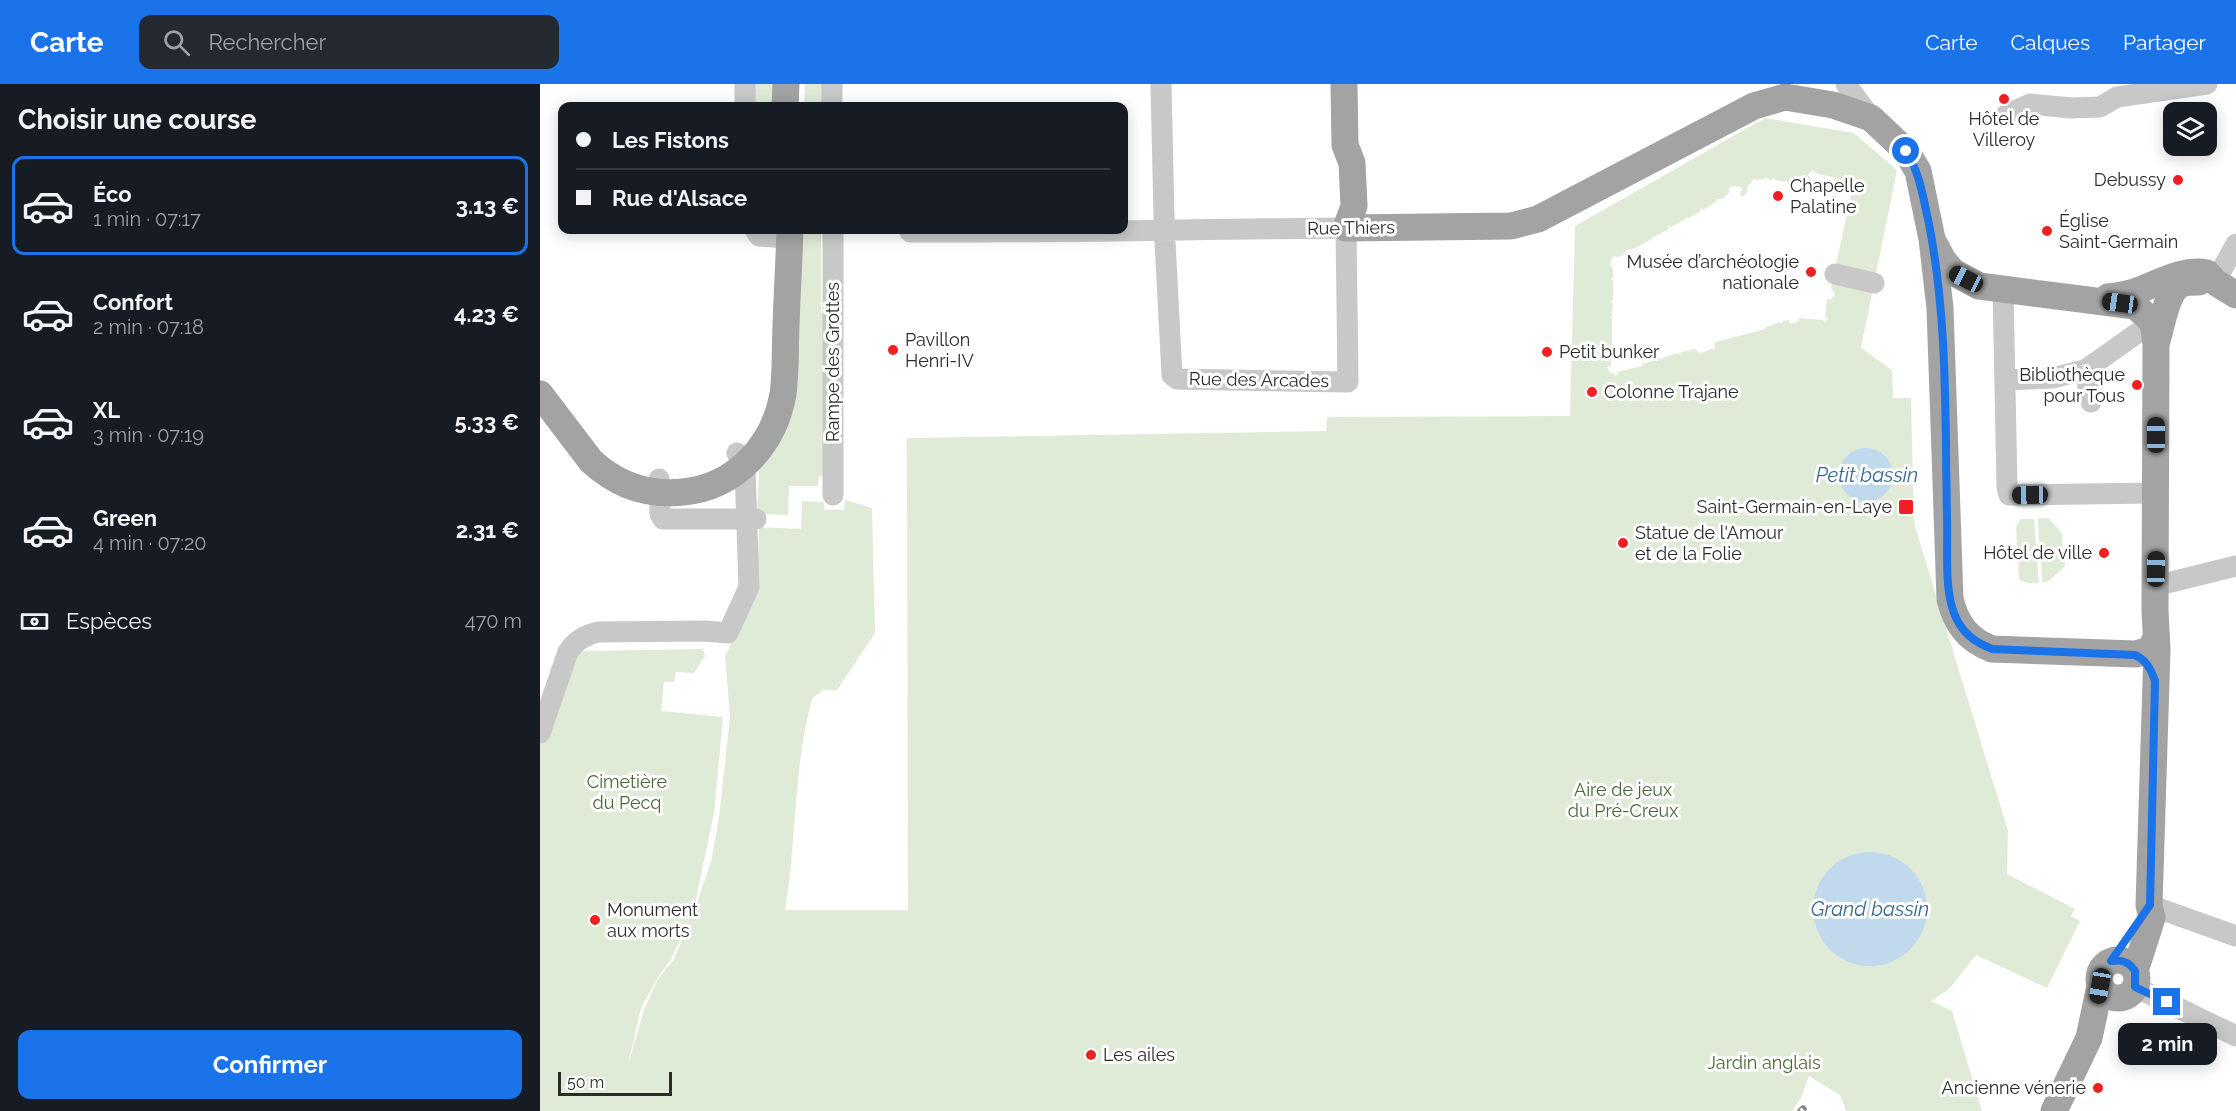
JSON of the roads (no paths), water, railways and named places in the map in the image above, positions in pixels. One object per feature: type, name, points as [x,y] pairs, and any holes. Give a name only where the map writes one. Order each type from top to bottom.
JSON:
[{"type":"main road","points":[[785,102],[786,84]]},
{"type":"main road","points":[[793,102],[794,84]]},
{"type":"main road","points":[[1344,84],[1345,145],[1352,163],[1354,206],[1346,228]]},
{"type":"main road","name":"Rue Thiers","points":[[1346,228],[1511,226],[1531,222],[1763,102],[1785,97],[1811,100],[1849,109],[1871,118]]},
{"type":"main road","points":[[1871,118],[1906,151],[1918,171],[1932,239],[1940,308],[1950,599],[1954,615],[1961,627],[1975,642],[1992,649],[2132,654],[2150,650],[2155,640]]},
{"type":"main road","points":[[540,394],[582,450],[600,469],[626,486],[701,489],[731,476],[741,460],[753,458],[769,436],[782,397],[776,234]]},
{"type":"main road","points":[[1932,239],[1943,260],[1953,272],[1991,287]]},
{"type":"main road","points":[[2054,1111],[2089,1038],[2123,986],[2152,918],[2150,905],[2157,650],[2155,640],[2156,334],[2176,288],[2214,286],[2207,273],[2195,271],[2130,293],[2100,299]]},
{"type":"main road","points":[[1940,308],[1955,292],[1991,287],[2100,299],[2135,306],[2156,334]]},
{"type":"main road","points":[[540,381],[586,441],[604,460],[625,472],[659,486]]},
{"type":"main road","points":[[2132,654],[2147,664],[2155,681]]},
{"type":"main road","points":[[2123,986],[2098,980],[2101,969],[2111,961],[2150,905]]},
{"type":"street","points":[[745,84],[745,102]]},
{"type":"street","points":[[832,84],[832,102]]},
{"type":"street","points":[[1161,84],[1165,230]]},
{"type":"street","points":[[1811,100],[1836,84]]},
{"type":"street","points":[[1846,84],[1871,118]]},
{"type":"street","points":[[2006,115],[2030,104],[2072,108],[2100,107],[2117,97],[2171,87],[2207,84]]},
{"type":"street","name":"Rue Thiers","points":[[1128,231],[1346,228]]},
{"type":"street","name":"Rue des Arcades","points":[[1165,230],[1172,375],[1177,379],[1348,382],[1346,228]]},
{"type":"street","name":"Rampe des Grottes","points":[[833,234],[833,495]]},
{"type":"street","points":[[2214,286],[2236,244]]},
{"type":"street","points":[[1835,274],[1874,283]]},
{"type":"street","points":[[1991,287],[2006,380],[2009,495],[2155,493]]},
{"type":"street","points":[[2006,380],[2052,378],[2085,370],[2156,334]]},
{"type":"street","points":[[2085,370],[2091,402]]},
{"type":"street","points":[[540,733],[568,652],[584,636],[598,632],[705,631],[728,633],[749,587],[750,519],[741,460]]},
{"type":"street","points":[[659,486],[660,514],[663,519],[750,519]]},
{"type":"street","points":[[2155,586],[2236,566]]},
{"type":"street","points":[[2150,905],[2236,936]]},
{"type":"street","points":[[2123,986],[2236,1036]]},
{"type":"water","name":"Petit bassin","points":[[1866,448],[1876,450],[1885,456],[1891,465],[1893,475],[1891,485],[1885,494],[1876,500],[1866,502],[1856,500],[1847,494],[1841,485],[1839,475],[1841,465],[1847,456],[1856,450]]},
{"type":"water","name":"Grand bassin","points":[[1870,852],[1892,856],[1902,861],[1918,877],[1923,887],[1927,909],[1923,931],[1918,941],[1902,957],[1892,962],[1870,966],[1848,962],[1838,957],[1822,941],[1817,931],[1813,909],[1817,887],[1822,877],[1838,861],[1848,856]]},
{"type":"place","name":"Hôtel de Villeroy","points":[[2004,99]]},
{"type":"place","name":"Debussy","points":[[2178,180]]},
{"type":"place","name":"Chapelle Palatine","points":[[1778,196]]},
{"type":"place","name":"Église Saint-Germain","points":[[2047,231]]},
{"type":"place","name":"Musée d’archéologie nationale","points":[[1811,272]]},
{"type":"place","name":"Pavillon Henri-IV","points":[[893,350]]},
{"type":"place","name":"Petit bunker","points":[[1547,352]]},
{"type":"place","name":"Bibliothèque pour Tous","points":[[2137,385]]},
{"type":"place","name":"Colonne Trajane","points":[[1592,392]]},
{"type":"place","name":"Saint-Germain-en-Laye","points":[[1906,507]]},
{"type":"place","name":"Statue de l'Amour et de la Folie","points":[[1623,543]]},
{"type":"place","name":"Hôtel de ville","points":[[2104,553]]},
{"type":"place","name":"Monument aux morts","points":[[595,920]]},
{"type":"place","name":"Les ailes","points":[[1091,1055]]},
{"type":"place","name":"Ancienne vénerie","points":[[2098,1088]]},
{"type":"park label","name":"Cimetière du Pecq","points":[[627,792]]},
{"type":"park label","name":"Aire de jeux du Pré-Creux","points":[[1623,800]]},
{"type":"park label","name":"Jardin anglais","points":[[1764,1063]]}]
